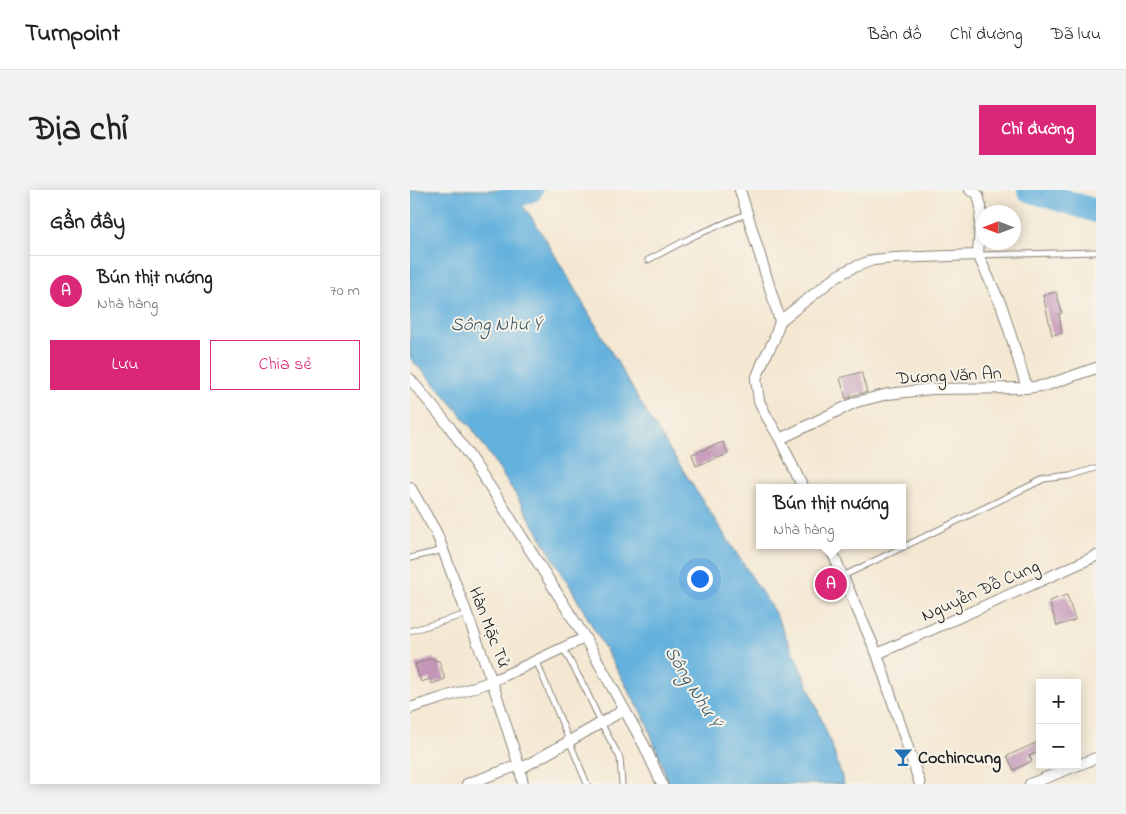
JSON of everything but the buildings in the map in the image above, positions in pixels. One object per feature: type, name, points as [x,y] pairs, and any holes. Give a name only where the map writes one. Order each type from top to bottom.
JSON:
[{"type":"street","points":[[740,190],[780,321]]},
{"type":"street","points":[[970,190],[978,196],[981,207],[978,255],[1002,306],[1027,388]]},
{"type":"street","points":[[800,484],[780,439],[759,401],[756,379],[774,340],[780,321],[837,276],[873,260],[978,255]]},
{"type":"street","name":"Dương Văn An","points":[[780,439],[856,402],[888,394],[932,389],[1027,388],[1047,385],[1096,368]]},
{"type":"street","points":[[410,379],[449,426],[497,497],[585,638],[644,745],[662,784]]},
{"type":"street","name":"Hàn Mặc Tử","points":[[410,487],[436,532],[468,614],[520,767],[523,784]]},
{"type":"street","points":[[831,549],[877,654],[920,784]]},
{"type":"street","name":"Nguyễn Đỗ Cung","points":[[877,654],[1096,556]]},
{"type":"street","points":[[410,708],[492,681],[585,638]]},
{"type":"street","points":[[467,784],[520,767],[569,742],[624,710]]},
{"type":"street","points":[[1030,784],[1096,758]]},
{"type":"lane","points":[[648,260],[694,236],[746,214]]},
{"type":"lane","points":[[978,255],[1096,252]]},
{"type":"lane","points":[[906,546],[1044,479],[1070,476],[1096,468]]},
{"type":"lane","points":[[843,576],[899,549]]},
{"type":"lane","points":[[410,558],[443,550]]},
{"type":"lane","points":[[410,631],[468,614]]},
{"type":"lane","points":[[562,648],[585,688],[620,758],[622,784]]},
{"type":"lane","points":[[536,660],[587,784]]},
{"type":"water","name":"Sông Như Ý","points":[[410,190],[507,190],[528,212],[652,422],[775,613],[807,683],[832,746],[844,784],[669,784],[646,721],[516,495],[472,428],[410,358]]},
{"type":"waterway","points":[[484,209],[531,190]]},
{"type":"waterway","points":[[1029,190],[1096,211]]},
{"type":"place","name":"Bún thịt nướng","points":[[831,584]]},
{"type":"place","name":"Cochincung","points":[[903,757]]}]
